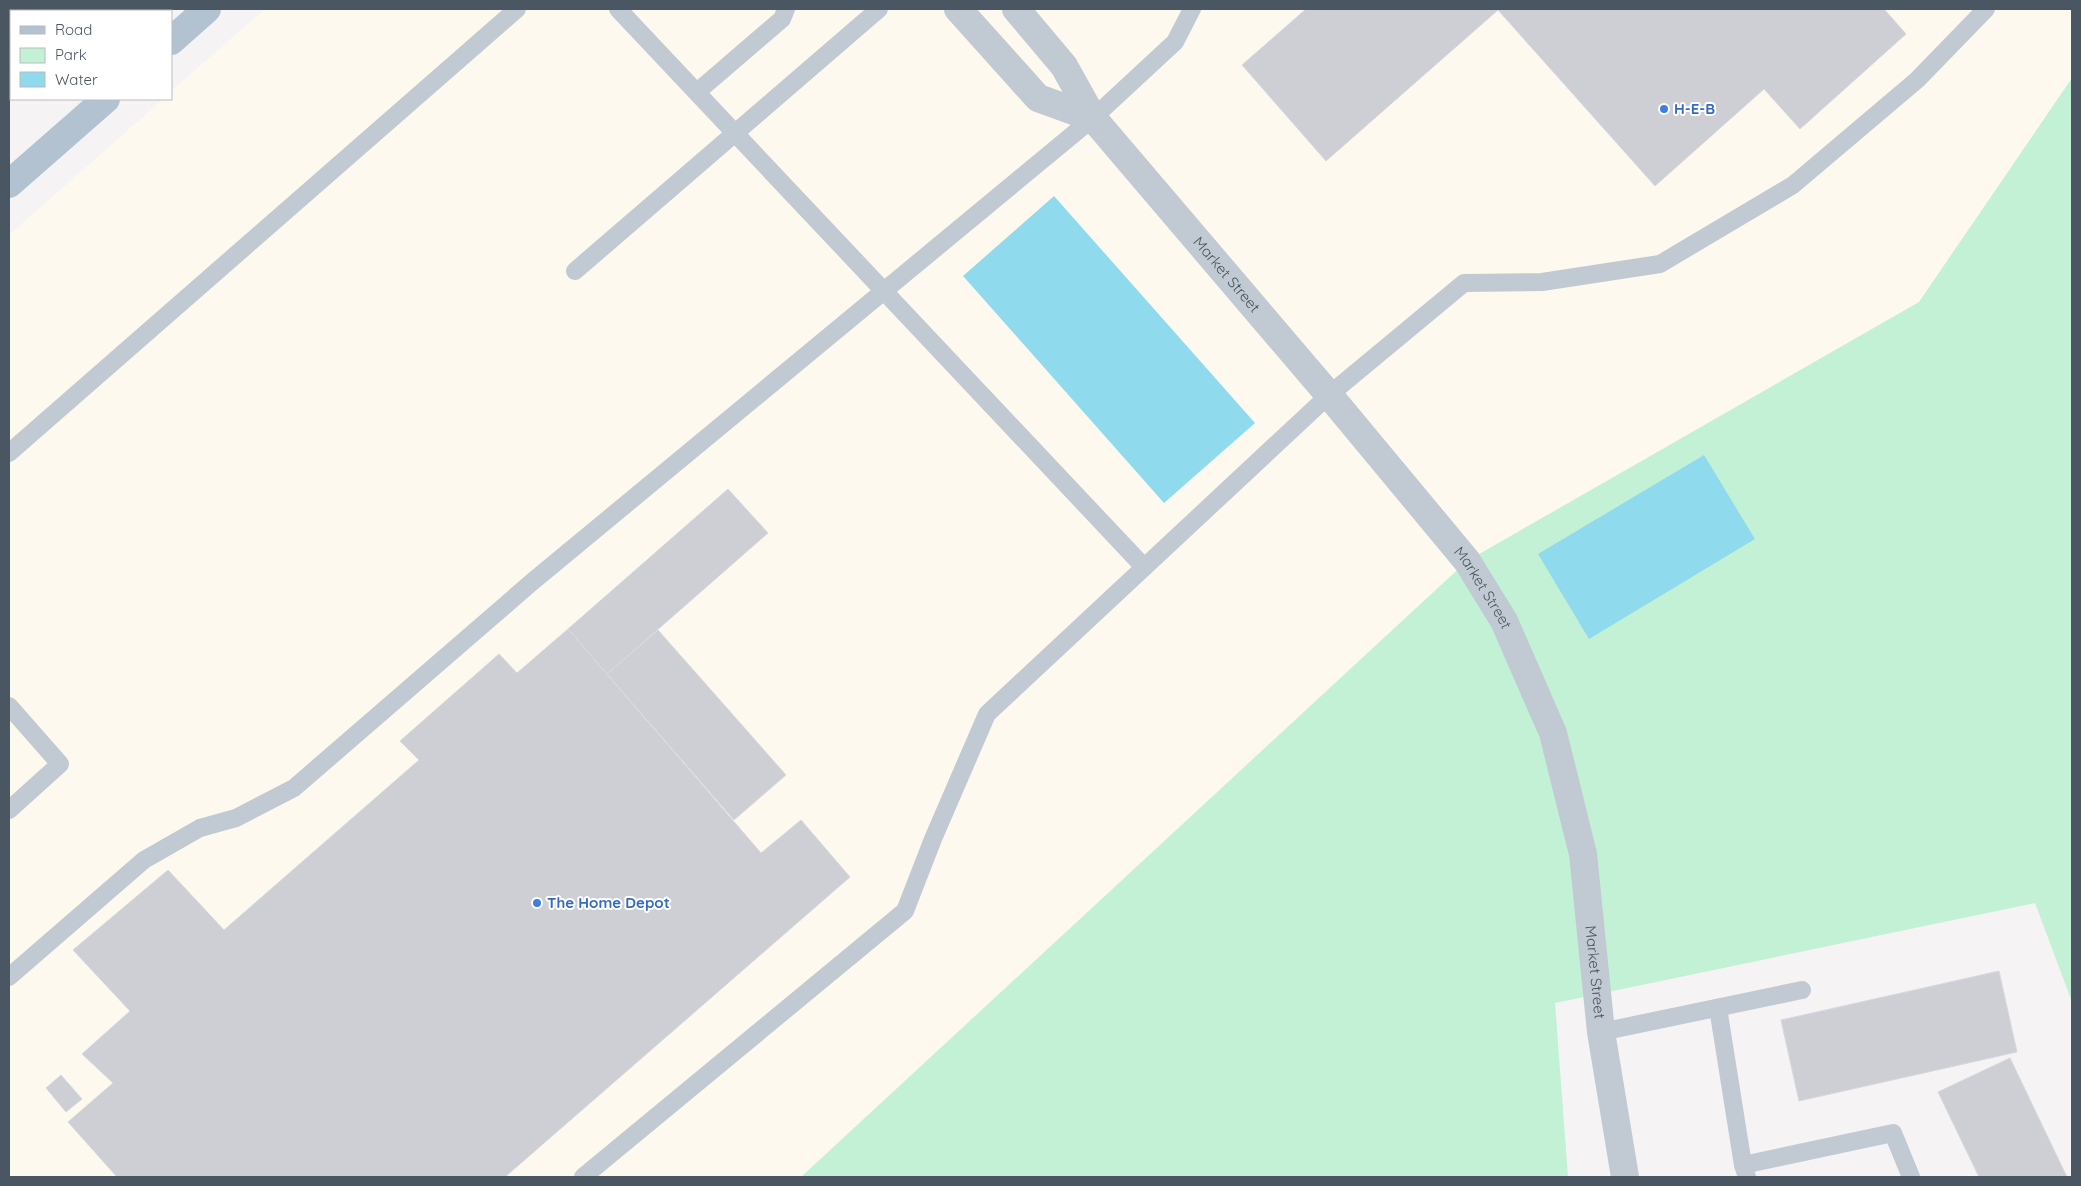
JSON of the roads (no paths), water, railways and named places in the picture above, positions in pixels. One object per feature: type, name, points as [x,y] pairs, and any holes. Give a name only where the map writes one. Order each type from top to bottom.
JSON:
[{"type":"main road","points":[[172,40],[208,9]]},
{"type":"main road","points":[[9,184],[105,100]]},
{"type":"street","name":"Market Street","points":[[958,9],[1038,98],[1093,118]]},
{"type":"street","name":"Market Street","points":[[1016,9],[1064,66],[1093,118],[1467,560],[1504,621],[1553,733],[1583,854],[1601,1032],[1625,1177]]},
{"type":"lane","points":[[9,453],[517,9]]},
{"type":"lane","points":[[618,9],[1144,567]]},
{"type":"lane","points":[[697,92],[782,19],[786,9]]},
{"type":"lane","points":[[575,271],[880,9]]},
{"type":"lane","points":[[9,976],[144,860],[200,828],[236,818],[294,788],[532,582],[885,292],[1093,118],[1175,42],[1192,9]]},
{"type":"lane","points":[[583,1177],[905,911],[987,714],[1329,395],[1464,283],[1542,282],[1660,264],[1793,185],[1917,80],[1986,9]]},
{"type":"lane","points":[[9,706],[60,764],[9,810]]},
{"type":"lane","points":[[1601,1032],[1802,990]]},
{"type":"lane","points":[[1718,1008],[1745,1171],[1893,1133],[1911,1177]]},
{"type":"water","points":[[1054,196],[1255,423],[1164,503],[963,276]]},
{"type":"water","points":[[1704,455],[1755,539],[1589,639],[1538,554]]},
{"type":"place","name":"H-E-B","points":[[1664,109]]},
{"type":"place","name":"The Home Depot","points":[[537,903]]}]
